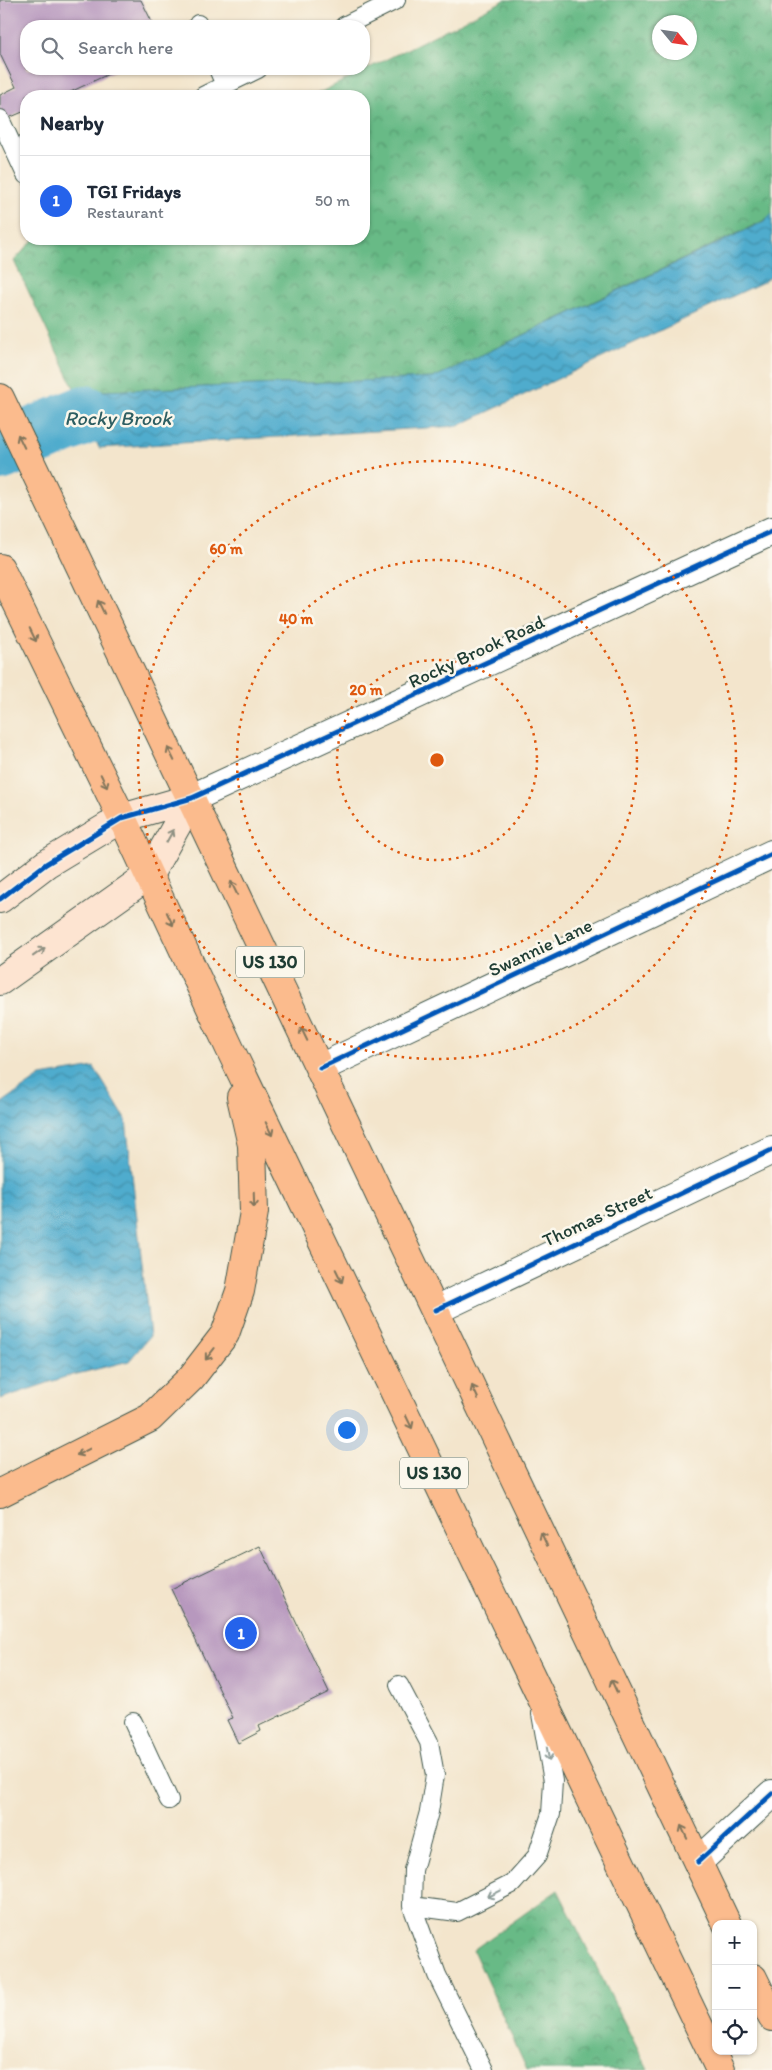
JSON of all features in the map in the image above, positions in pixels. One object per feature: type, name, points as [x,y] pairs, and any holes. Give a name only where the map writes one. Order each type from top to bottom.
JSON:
[{"type":"highway","name":"US 130","points":[[1,401],[40,479],[725,1920]]},
{"type":"highway","name":"US 130","points":[[0,568],[122,818],[230,1049],[720,2070]]},
{"type":"highway","points":[[0,1493],[150,1418],[191,1378],[225,1334],[240,1291],[254,1212],[252,1145],[230,1049]]},
{"type":"highway","points":[[757,1986],[772,2018]]},
{"type":"street","name":"Rocky Brook Road","points":[[192,798],[772,531]]},
{"type":"street","points":[[0,899],[46,864],[122,818],[192,798]]},
{"type":"street","points":[[0,981],[149,875],[192,798]]},
{"type":"street","name":"Swannie Lane","points":[[320,1068],[772,854]]},
{"type":"street","name":"Thomas Street","points":[[436,1310],[772,1150]]},
{"type":"street","points":[[698,1862],[772,1794]]},
{"type":"lane","points":[[356,20],[396,0]]},
{"type":"lane","points":[[221,75],[225,85]]},
{"type":"lane","points":[[215,90],[246,75]]},
{"type":"lane","points":[[0,119],[20,162]]},
{"type":"lane","points":[[399,1685],[430,1742],[435,1775],[429,1812],[413,1870],[412,1906],[438,1975],[484,2070]]},
{"type":"lane","points":[[412,1906],[457,1912],[512,1884],[537,1856],[551,1814],[553,1781],[537,1689]]},
{"type":"lane","points":[[133,1722],[169,1800]]},
{"type":"green space","points":[[505,0],[772,0],[772,213],[765,220],[433,378],[76,392],[14,261],[29,245],[370,245],[370,90],[325,90],[355,75],[370,75],[370,68]]},
{"type":"green space","points":[[558,1890],[648,2070],[527,2070],[473,1950]]},
{"type":"water","name":"Rocky Brook","points":[[772,213],[772,276],[763,282],[458,426],[99,448],[76,392],[433,378],[765,221]]},
{"type":"water","points":[[94,1067],[126,1120],[150,1336],[129,1361],[65,1377],[0,1399],[0,1104],[41,1076]]},
{"type":"building","points":[[0,0],[141,0],[151,20],[20,20],[20,75],[106,75],[75,90],[20,90],[20,113],[4,120],[0,113],[0,95],[16,87],[0,54]]},
{"type":"building","points":[[260,1546],[329,1692],[259,1726],[261,1731],[238,1743],[227,1720],[233,1718],[171,1589]]},
{"type":"waterway","name":"Rocky Brook","points":[[0,451],[85,415]]},
{"type":"cycle path","points":[[0,899],[46,864],[122,818],[192,798],[772,531]]},
{"type":"cycle path","points":[[320,1068],[772,854]]},
{"type":"cycle path","points":[[436,1310],[772,1150]]},
{"type":"cycle path","points":[[698,1862],[772,1794]]},
{"type":"place","name":"TGI Fridays","points":[[241,1633]]}]
